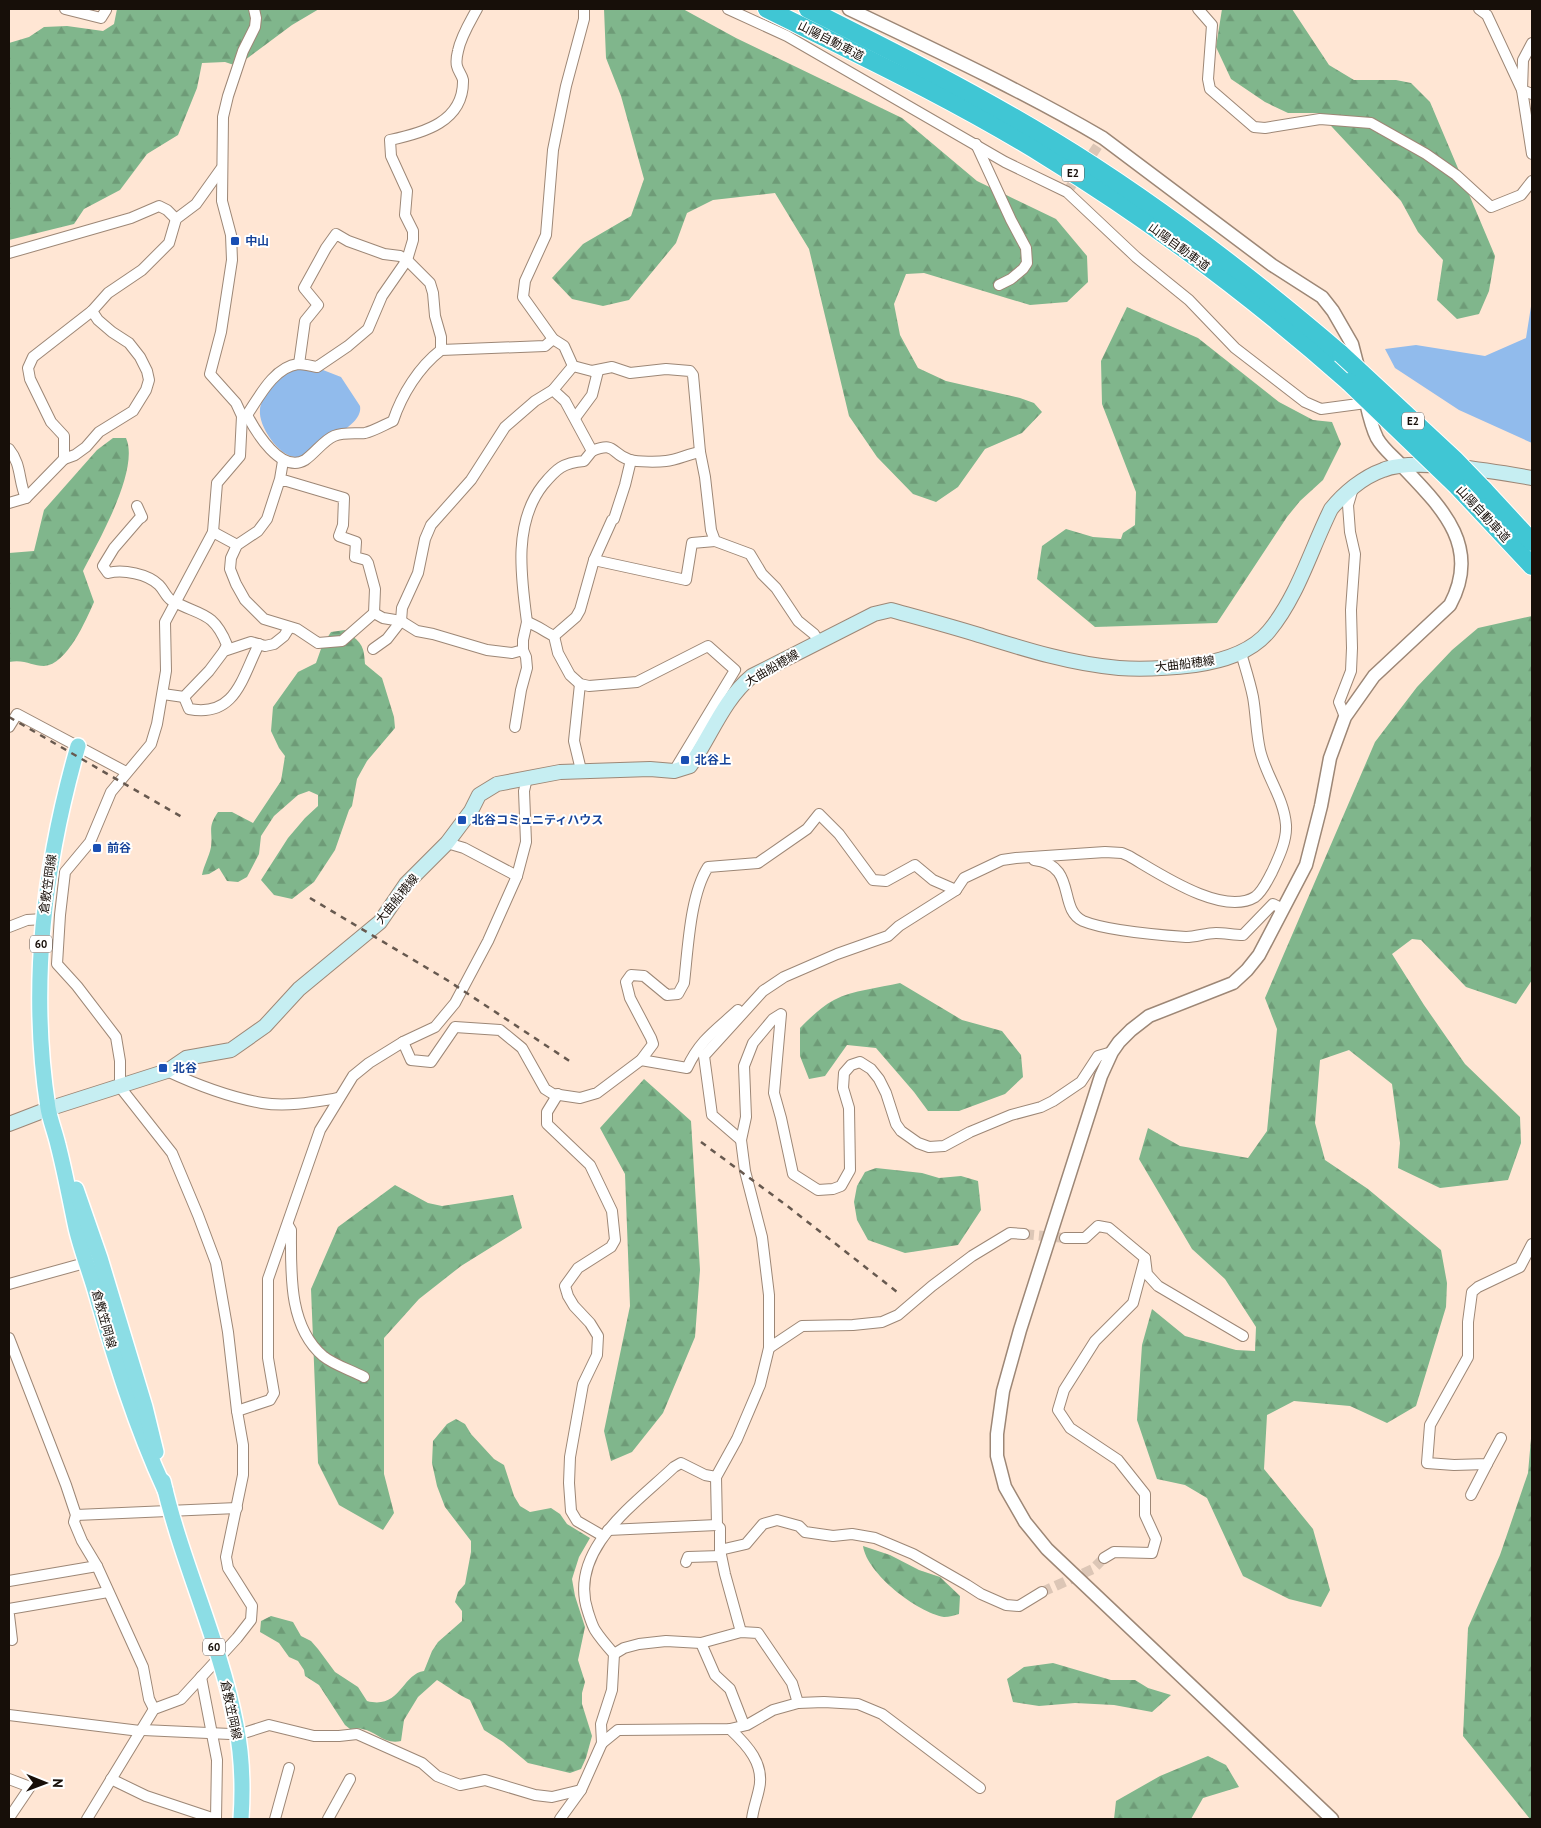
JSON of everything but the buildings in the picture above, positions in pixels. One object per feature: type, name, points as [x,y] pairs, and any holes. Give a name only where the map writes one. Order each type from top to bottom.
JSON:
[{"type":"highway","name":"山陽自動車道","points":[[767,9],[987,121],[1102,192],[1182,248],[1266,312],[1349,382],[1457,486],[1532,566]]},
{"type":"highway","name":"山陽自動車道","points":[[808,9],[994,106],[1078,156],[1196,237],[1274,297],[1341,354],[1454,459],[1532,542]]},
{"type":"main road","name":"大曲船穂線","points":[[9,1124],[48,1109],[167,1071],[186,1058],[231,1050],[265,1026],[300,989],[380,922],[406,884],[448,843],[472,811],[479,795],[497,784],[581,770],[650,769],[674,771],[690,766],[728,701],[742,684],[752,676],[874,614],[891,610],[1020,648],[1089,664],[1120,668],[1177,667],[1203,664],[1241,653],[1256,643],[1268,631],[1292,595],[1331,509],[1340,498],[1354,487],[1383,470],[1401,465],[1421,465],[1478,470],[1532,478]]},
{"type":"main road","name":"倉敷笠岡線","points":[[78,746],[54,838],[43,919],[38,990],[48,1109],[58,1144],[77,1230],[94,1261],[125,1391],[146,1448],[165,1490],[218,1658],[236,1726],[241,1771],[241,1814]]},
{"type":"street","points":[[64,9],[101,18],[106,10],[104,9]]},
{"type":"street","points":[[254,9],[255,27],[243,51],[225,110],[221,169],[222,201],[231,234],[232,260],[221,332],[210,374],[236,403],[256,433],[283,460],[303,461],[332,436],[368,432],[393,421],[399,405],[410,386],[441,350],[545,346],[553,339]]},
{"type":"street","points":[[87,1819],[154,1710],[181,1699],[251,1620],[252,1606],[228,1568],[226,1557],[243,1475],[243,1445],[228,1332],[216,1263],[172,1153],[120,1087],[120,1061],[116,1037],[78,986],[57,964],[65,872],[90,842],[111,792],[151,744],[157,724],[166,671],[165,622],[213,532],[217,483],[240,456],[244,416],[275,376],[287,367],[299,364],[318,367],[368,329],[382,296],[408,260],[413,240],[413,231],[405,216],[407,191],[390,156],[390,140],[435,126],[453,111],[461,100],[463,78],[457,66],[458,51],[476,9]]},
{"type":"street","points":[[573,366],[564,346],[553,339],[523,297],[525,281],[546,235],[553,150],[566,86],[584,19],[584,9]]},
{"type":"street","points":[[728,9],[787,36],[1005,162],[1067,192],[1136,257],[1189,300],[1235,348],[1305,402],[1321,409],[1366,402]]},
{"type":"street","points":[[849,9],[943,54],[1074,121],[1103,138],[1272,265],[1322,297],[1333,311],[1352,344],[1377,438],[1386,451],[1401,465],[1445,516],[1456,535],[1462,552],[1462,572],[1458,590],[1450,605],[1374,676],[1345,717],[1330,758],[1306,865],[1259,955],[1233,983],[1149,1016],[1131,1030],[1112,1052],[1083,1127],[1020,1330],[1003,1391],[997,1434],[997,1456],[1005,1487],[1025,1522],[1046,1549],[1332,1819]]},
{"type":"street","points":[[1198,9],[1212,25],[1208,79],[1210,89],[1254,127],[1265,128],[1320,119],[1371,123],[1426,154],[1456,175],[1490,207],[1521,195],[1532,181]]},
{"type":"street","points":[[1479,9],[1491,24],[1527,92]]},
{"type":"street","points":[[1532,43],[1523,60],[1532,154]]},
{"type":"street","points":[[976,144],[1026,248],[1027,263],[1023,270],[1011,279],[999,284]]},
{"type":"street","points":[[64,459],[64,436],[51,422],[30,379],[28,368],[33,357],[92,311],[108,293],[142,270],[169,243],[176,219],[196,204],[221,169]]},
{"type":"street","points":[[9,253],[132,218],[158,206],[167,210],[176,219]]},
{"type":"street","points":[[299,364],[305,321],[318,305],[304,288],[336,234],[348,241],[384,254],[400,256],[408,260],[430,283],[435,316],[441,337],[441,350]]},
{"type":"street","points":[[9,504],[26,498],[64,459],[75,455],[86,447],[100,432],[133,411],[146,390],[149,380],[148,371],[140,357],[129,343],[98,320],[92,311]]},
{"type":"street","points":[[573,366],[592,371],[612,367],[630,373],[666,369],[690,371],[693,375],[700,452],[711,530],[715,541]]},
{"type":"street","points":[[372,649],[387,639],[401,621],[402,608],[418,573],[425,538],[431,525],[471,480],[505,427],[535,401],[553,390],[573,366]]},
{"type":"street","points":[[575,418],[592,395],[598,371]]},
{"type":"street","points":[[553,390],[565,401],[592,451]]},
{"type":"street","points":[[515,727],[527,668],[523,650],[527,622],[521,560],[525,520],[529,508],[539,491],[551,476],[566,463],[584,460],[592,451],[604,446],[610,447],[631,460],[666,461],[700,452]]},
{"type":"street","points":[[9,448],[20,468],[26,498]]},
{"type":"street","points":[[280,479],[344,498],[343,525],[339,536],[356,542],[355,557],[366,560],[368,563],[376,589],[374,614],[342,641],[334,643],[318,642],[305,633],[264,619],[245,600],[230,569],[231,558],[237,545],[258,531],[267,519],[280,479],[283,460]]},
{"type":"street","points":[[554,636],[576,617],[580,610],[594,560],[614,519],[631,460]]},
{"type":"street","points":[[1345,717],[1339,702],[1351,671],[1351,610],[1355,554],[1350,532],[1348,505],[1354,487]]},
{"type":"street","points":[[138,506],[142,517],[139,518],[114,548],[103,566],[108,573],[124,571],[150,579],[159,586],[170,600],[203,614],[214,621],[227,645],[209,671],[184,697]]},
{"type":"street","points":[[213,532],[237,545]]},
{"type":"street","points":[[594,560],[686,580],[692,544],[715,541],[750,554],[762,574],[776,588],[798,621],[814,634],[819,642]]},
{"type":"street","points":[[374,614],[383,618],[401,621],[417,631],[487,650],[512,653],[523,650]]},
{"type":"street","points":[[527,622],[554,636],[563,664],[570,676],[580,684],[589,686],[637,682],[708,646],[735,670],[674,771]]},
{"type":"street","points":[[224,651],[251,642],[265,646],[274,644],[290,628]]},
{"type":"street","points":[[184,697],[189,709],[200,711],[227,703],[237,692],[259,644]]},
{"type":"street","points":[[741,1140],[712,1116],[704,1056],[763,991],[784,977],[837,954],[888,936],[899,926],[956,890],[964,878],[971,874],[1002,860],[1016,858],[1106,852],[1122,853],[1182,887],[1202,896],[1234,902],[1254,898],[1262,890],[1273,869],[1285,840],[1286,827],[1284,814],[1260,750],[1253,696],[1241,653]]},
{"type":"street","points":[[580,684],[574,742],[581,770]]},
{"type":"street","points":[[163,694],[184,697]]},
{"type":"street","points":[[9,727],[17,714],[126,772]]},
{"type":"street","points":[[237,1411],[270,1400],[274,1393],[268,1358],[268,1279],[320,1130],[353,1076],[368,1063],[403,1042],[435,1027],[455,1003],[488,941],[517,876],[526,842],[524,791],[527,778]]},
{"type":"street","points":[[403,1042],[411,1060],[431,1062],[454,1027],[500,1030],[522,1048],[545,1089],[558,1094],[580,1098],[597,1092],[641,1060],[653,1044],[630,998],[626,982],[631,975],[644,976],[667,995],[678,994],[684,983],[696,900],[701,878],[708,867],[758,863],[806,829],[819,814],[839,834],[873,880],[886,881],[915,865],[933,880],[956,890]]},
{"type":"street","points":[[448,843],[464,848],[517,876]]},
{"type":"street","points":[[1016,858],[1039,860],[1054,867],[1066,886],[1072,912],[1081,920],[1116,929],[1186,937],[1216,933],[1243,936],[1273,904],[1283,909]]},
{"type":"street","points":[[9,927],[28,920],[43,919]]},
{"type":"street","points":[[641,1060],[686,1068],[704,1040],[745,1003],[751,1004]]},
{"type":"street","points":[[716,1526],[716,1477],[737,1439],[760,1385],[769,1348],[769,1295],[762,1237],[745,1170],[741,1140],[746,1117],[744,1066],[753,1043],[773,1019],[782,1014],[774,1093],[793,1174],[818,1190],[833,1189],[840,1186],[850,1170],[849,1108],[843,1088],[844,1073],[851,1065],[860,1062],[871,1069],[886,1093],[896,1124],[901,1131],[918,1143],[929,1147],[944,1146],[1011,1114],[1041,1107],[1053,1101],[1081,1082],[1098,1056],[1112,1052]]},
{"type":"street","points":[[167,1071],[200,1087],[263,1103],[304,1103],[339,1098]]},
{"type":"street","points":[[558,1094],[547,1112],[547,1124],[590,1165],[612,1211],[615,1240],[611,1247],[578,1268],[564,1286],[571,1301],[590,1323],[598,1336],[597,1355],[584,1384],[570,1457],[571,1511],[577,1521],[606,1533],[716,1526],[720,1528],[721,1553],[741,1632]]},
{"type":"street","points":[[288,1224],[291,1230],[292,1287],[301,1324],[309,1342],[324,1357],[364,1377]]},
{"type":"street","points":[[1065,1238],[1085,1238],[1098,1226],[1109,1228],[1145,1258],[1147,1274],[1158,1286],[1243,1336]]},
{"type":"street","points":[[769,1348],[802,1326],[853,1325],[882,1322],[898,1315],[972,1256],[1010,1233],[1024,1234]]},
{"type":"street","points":[[1487,1464],[1454,1466],[1426,1463],[1430,1425],[1468,1356],[1468,1322],[1472,1292],[1478,1287],[1520,1267],[1532,1244]]},
{"type":"street","points":[[1104,1558],[1114,1552],[1152,1553],[1156,1539],[1145,1515],[1145,1494],[1118,1460],[1070,1428],[1058,1410],[1064,1390],[1095,1341],[1133,1303],[1145,1258]]},
{"type":"street","points":[[9,1284],[94,1261]]},
{"type":"street","points":[[9,1338],[76,1515],[74,1522],[82,1541],[97,1566],[143,1667],[149,1699],[154,1710]]},
{"type":"street","points":[[1470,1495],[1501,1438]]},
{"type":"street","points":[[602,1743],[601,1724],[612,1690],[614,1654],[594,1629],[584,1601],[585,1580],[591,1556],[606,1533],[632,1505],[674,1467],[681,1463],[705,1475],[716,1477]]},
{"type":"street","points":[[76,1515],[237,1508]]},
{"type":"street","points":[[686,1562],[688,1558],[721,1553],[746,1544],[764,1524],[777,1520],[791,1522],[805,1532],[833,1536],[852,1534],[875,1538],[912,1554],[968,1584],[981,1594],[1006,1605],[1019,1606],[1042,1592]]},
{"type":"street","points":[[9,1581],[97,1566]]},
{"type":"street","points":[[9,1609],[108,1592]]},
{"type":"street","points":[[9,1615],[12,1640]]},
{"type":"street","points":[[614,1654],[624,1648],[638,1644],[666,1641],[701,1643],[741,1632],[758,1633],[792,1683],[798,1703]]},
{"type":"street","points":[[701,1643],[715,1675],[730,1689],[744,1726]]},
{"type":"street","points":[[110,1779],[146,1796],[215,1819],[217,1760],[201,1677]]},
{"type":"street","points":[[560,1819],[581,1790],[602,1743],[618,1730],[730,1729],[744,1726],[773,1710],[798,1703],[858,1704],[882,1714],[980,1788]]},
{"type":"street","points":[[9,1715],[142,1730],[230,1734]]},
{"type":"street","points":[[248,1732],[269,1725],[314,1736],[357,1734],[422,1764],[438,1776],[460,1785],[485,1780],[535,1795],[552,1797],[581,1790]]},
{"type":"street","points":[[730,1729],[751,1749],[760,1772],[760,1787],[753,1808],[752,1819]]},
{"type":"street","points":[[275,1819],[289,1768]]},
{"type":"street","points":[[9,1779],[30,1787],[12,1807],[9,1818]]},
{"type":"street","points":[[328,1819],[350,1779]]},
{"type":"green space","points":[[117,9],[319,9],[292,25],[237,66],[225,62],[202,63],[197,88],[178,135],[147,154],[120,190],[84,209],[74,224],[9,240],[9,43],[29,37],[44,27],[67,26],[103,31],[114,24]]},
{"type":"green space","points":[[604,9],[683,9],[736,38],[902,118],[977,181],[1056,219],[1087,256],[1088,282],[1067,302],[1030,305],[924,273],[906,274],[894,304],[900,335],[918,368],[946,381],[1034,403],[1042,412],[1022,433],[985,449],[958,487],[936,502],[913,494],[877,457],[849,416],[809,249],[775,193],[713,200],[687,213],[676,243],[629,300],[603,306],[572,299],[552,278],[583,244],[631,216],[644,179],[621,96],[606,58]]},
{"type":"green space","points":[[1222,9],[1292,9],[1329,65],[1354,80],[1396,80],[1411,83],[1430,102],[1495,256],[1489,291],[1479,314],[1457,319],[1437,300],[1443,260],[1418,232],[1401,201],[1319,113],[1288,113],[1265,102],[1231,79],[1216,47]]},
{"type":"green space","points":[[1127,307],[1198,338],[1279,402],[1313,420],[1332,422],[1341,444],[1323,480],[1300,501],[1287,517],[1217,623],[1095,627],[1037,579],[1042,546],[1066,529],[1093,537],[1121,539],[1123,533],[1135,525],[1136,492],[1102,404],[1101,361]]},
{"type":"green space","points":[[113,438],[126,438],[129,451],[127,468],[123,486],[107,524],[83,571],[94,602],[81,630],[68,650],[52,664],[44,666],[20,661],[9,662],[9,553],[34,551],[44,510],[97,450]]},
{"type":"green space","points":[[1532,616],[1532,980],[1516,1004],[1466,987],[1421,940],[1412,939],[1392,954],[1424,1005],[1465,1064],[1520,1117],[1521,1143],[1508,1180],[1440,1188],[1398,1168],[1400,1143],[1392,1084],[1349,1050],[1320,1060],[1315,1123],[1325,1160],[1368,1189],[1441,1250],[1447,1283],[1446,1307],[1416,1406],[1387,1423],[1350,1406],[1294,1401],[1267,1415],[1264,1469],[1313,1529],[1330,1590],[1321,1607],[1289,1599],[1243,1576],[1207,1498],[1185,1485],[1157,1479],[1137,1420],[1142,1345],[1152,1309],[1185,1336],[1236,1350],[1255,1351],[1256,1327],[1225,1279],[1192,1249],[1139,1159],[1148,1128],[1180,1146],[1248,1158],[1267,1131],[1277,1029],[1265,998],[1375,742],[1417,687],[1452,650],[1478,628]]},
{"type":"green space","points":[[345,630],[361,644],[365,664],[382,678],[394,717],[395,728],[367,761],[357,779],[352,806],[335,850],[314,882],[292,899],[274,895],[261,880],[288,838],[318,806],[318,795],[309,791],[298,795],[274,816],[261,836],[259,854],[247,877],[238,882],[227,881],[219,868],[209,874],[202,875],[211,847],[211,826],[218,812],[232,812],[253,823],[281,781],[285,756],[271,731],[273,707],[298,672],[316,663],[322,646],[331,632]]},
{"type":"green space","points":[[900,983],[962,1020],[1002,1031],[1021,1055],[1023,1077],[1005,1094],[959,1111],[928,1111],[876,1048],[847,1045],[825,1076],[809,1079],[800,1056],[800,1028],[820,1009],[841,997]]},
{"type":"green space","points":[[644,1079],[691,1121],[700,1270],[695,1337],[663,1413],[632,1452],[611,1461],[604,1431],[630,1306],[625,1174],[600,1128]]},
{"type":"green space","points":[[876,1168],[922,1173],[939,1178],[961,1176],[978,1181],[981,1210],[958,1245],[905,1253],[868,1240],[857,1220],[854,1202],[857,1186],[865,1172]]},
{"type":"green space","points":[[395,1185],[428,1203],[442,1206],[513,1195],[522,1228],[461,1266],[419,1299],[384,1338],[384,1474],[394,1513],[383,1530],[339,1505],[318,1463],[311,1289],[338,1227]]},
{"type":"green space","points":[[456,1419],[465,1424],[471,1434],[494,1459],[504,1465],[514,1496],[520,1506],[530,1512],[551,1508],[560,1514],[567,1524],[590,1538],[579,1557],[572,1579],[575,1596],[585,1627],[578,1660],[585,1682],[582,1704],[592,1736],[581,1769],[570,1773],[528,1763],[503,1742],[484,1730],[470,1700],[437,1680],[418,1697],[404,1720],[401,1741],[390,1741],[367,1730],[350,1729],[345,1725],[319,1685],[305,1676],[304,1670],[298,1661],[289,1657],[279,1643],[260,1632],[261,1621],[271,1616],[293,1622],[301,1636],[311,1641],[335,1672],[358,1687],[367,1701],[387,1701],[410,1678],[424,1671],[438,1642],[462,1621],[462,1611],[455,1602],[458,1592],[465,1584],[471,1552],[471,1541],[445,1507],[437,1486],[432,1463],[433,1441],[447,1424]]},
{"type":"green space","points":[[1532,1427],[1532,1819],[1530,1819],[1463,1736],[1468,1628],[1500,1555],[1528,1473]]},
{"type":"green space","points":[[863,1546],[890,1555],[919,1570],[940,1577],[960,1596],[959,1614],[944,1617],[933,1614],[908,1600],[883,1579],[867,1557]]},
{"type":"green space","points":[[1053,1663],[1111,1680],[1135,1680],[1148,1688],[1171,1695],[1152,1712],[1114,1705],[1075,1703],[1039,1706],[1013,1702],[1007,1679],[1024,1667]]},
{"type":"green space","points":[[1208,1756],[1226,1765],[1239,1787],[1203,1798],[1191,1819],[1114,1819],[1116,1801],[1160,1776]]},
{"type":"water","points":[[1532,300],[1532,443],[1459,410],[1395,368],[1385,349],[1416,345],[1485,356],[1526,338]]},
{"type":"water","points":[[299,368],[323,370],[341,377],[360,406],[360,410],[355,421],[348,427],[298,457],[284,453],[272,440],[266,432],[260,417],[260,410],[265,395],[281,374],[286,370]]},
{"type":"tunnel","points":[[1067,192],[1103,138]]},
{"type":"tunnel","points":[[1024,1234],[1065,1238]]},
{"type":"tunnel","points":[[1042,1592],[1093,1569],[1104,1558]]},
{"type":"railway","points":[[9,717],[182,817]]},
{"type":"railway","points":[[310,898],[447,980],[571,1062]]},
{"type":"railway","points":[[701,1142],[786,1205],[901,1295]]},
{"type":"place","name":"中山","points":[[235,241]]},
{"type":"place","name":"北谷上","points":[[685,760]]},
{"type":"place","name":"北谷コミュニティハウス","points":[[462,820]]},
{"type":"place","name":"前谷","points":[[97,848]]},
{"type":"place","name":"北谷","points":[[163,1068]]}]
